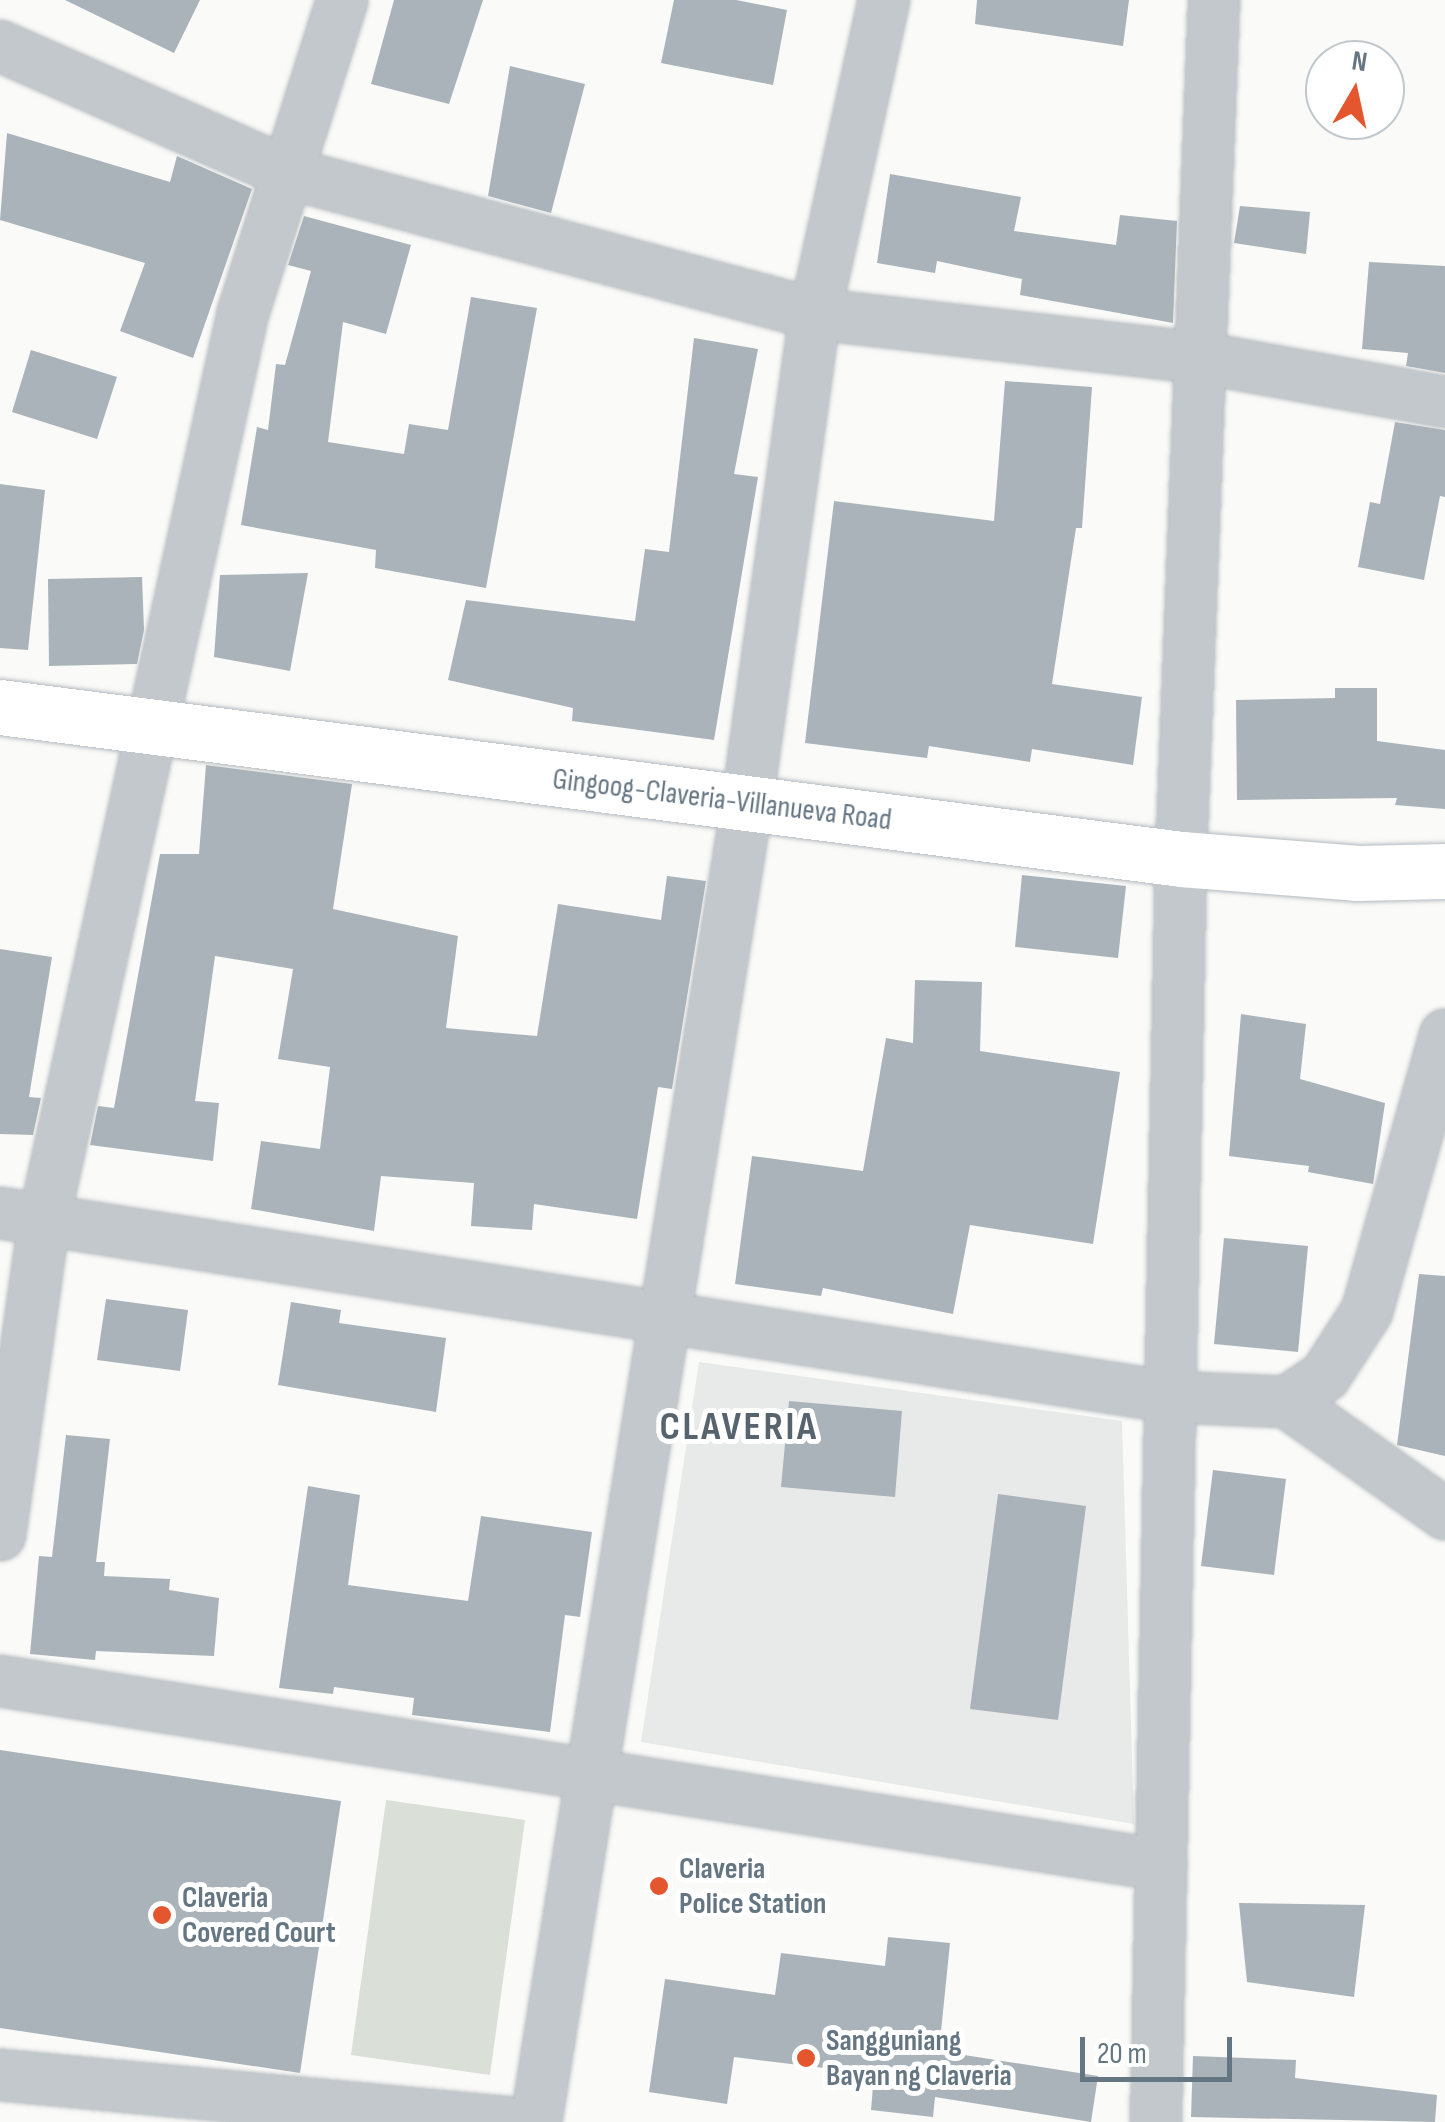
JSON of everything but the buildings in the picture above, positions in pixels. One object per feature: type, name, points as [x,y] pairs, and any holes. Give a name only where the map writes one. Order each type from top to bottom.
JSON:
[{"type":"main road","name":"Gingoog-Claveria-Villanueva Road","points":[[0,707],[1181,859],[1358,873],[1445,871]]},
{"type":"street","points":[[0,1535],[22,1217],[152,727],[243,313],[342,0]]},
{"type":"street","points":[[536,2122],[747,804],[815,314],[884,0]]},
{"type":"street","points":[[1156,2122],[1181,859],[1214,0]]},
{"type":"street","points":[[0,46],[288,172],[815,314],[1203,358],[1445,402]]},
{"type":"street","points":[[1287,1402],[1326,1376],[1368,1311],[1445,1035]]},
{"type":"street","points":[[22,1217],[1170,1397],[1287,1402],[1445,1514]]},
{"type":"street","points":[[0,1681],[1162,1865]]},
{"type":"street","points":[[0,2074],[506,2122]]},
{"type":"shaded area","points":[[699,1362],[1122,1421],[1134,1824],[641,1742]]},
{"type":"shaded area","points":[[386,1800],[525,1820],[490,2075],[351,2055]]},
{"type":"place","name":"Claveria Police Station","points":[[659,1886]]},
{"type":"place","name":"Claveria Covered Court","points":[[162,1915]]},
{"type":"place","name":"Sangguniang Bayan ng Claveria","points":[[806,2058]]},
{"type":"district","name":"CLAVERIA","points":[[739,1427]]}]
